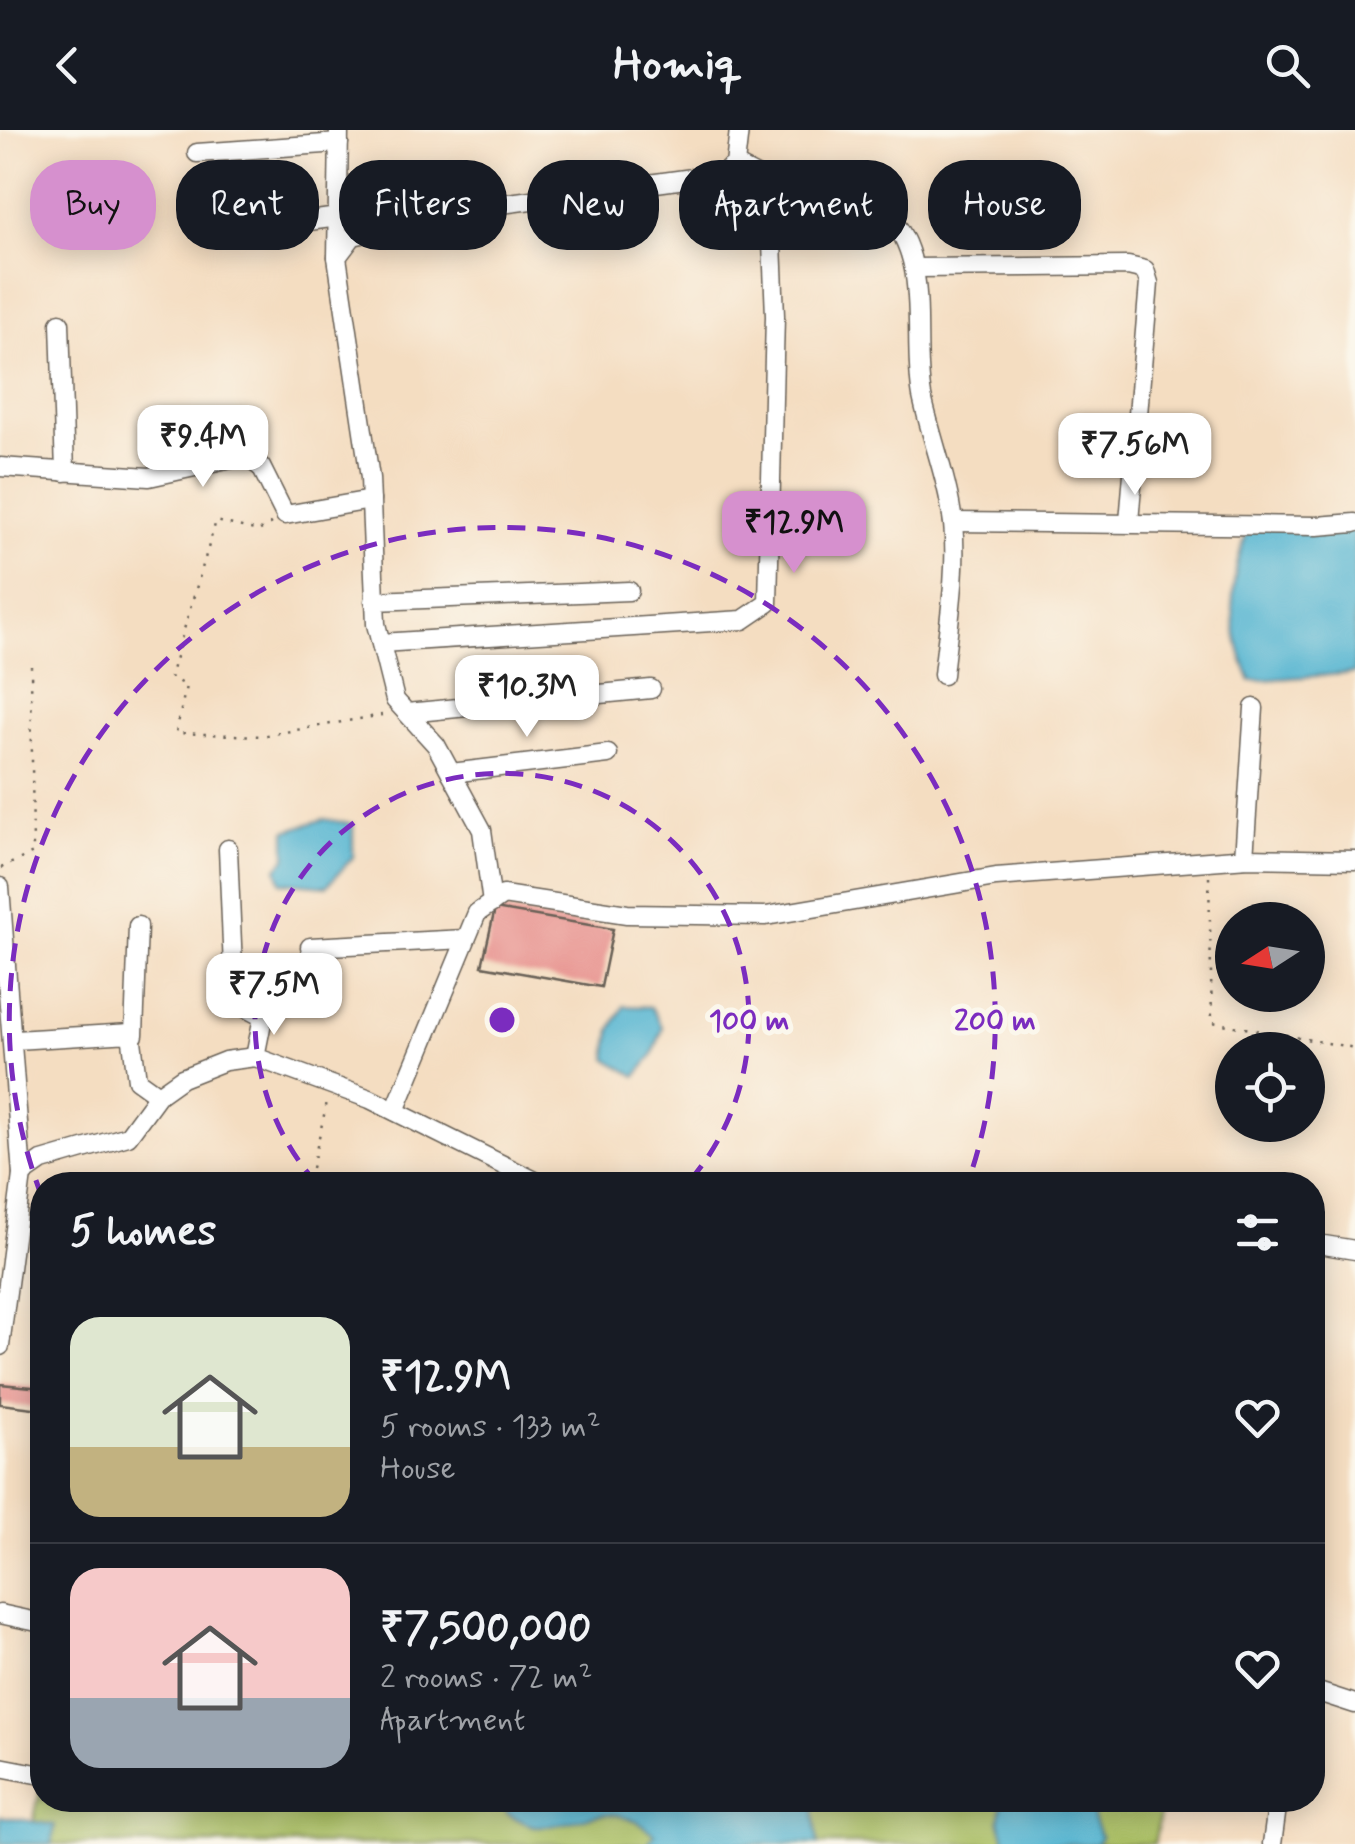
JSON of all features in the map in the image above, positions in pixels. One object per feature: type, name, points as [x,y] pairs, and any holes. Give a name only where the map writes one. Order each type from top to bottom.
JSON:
[{"type":"street","points":[[735,160],[738,130]]},
{"type":"street","points":[[197,153],[339,136],[336,257],[371,500],[374,601],[381,643],[401,706],[436,744],[482,830],[492,903]]},
{"type":"street","points":[[336,257],[354,236],[479,207],[679,180]]},
{"type":"street","points":[[319,220],[338,217]]},
{"type":"street","points":[[381,643],[743,620],[768,603],[775,316],[772,250]]},
{"type":"street","points":[[908,250],[914,268],[921,387],[953,522],[954,568],[943,676]]},
{"type":"street","points":[[914,268],[1128,266],[1145,270],[1149,284],[1129,522]]},
{"type":"street","points":[[60,323],[65,472]]},
{"type":"street","points":[[0,467],[149,478],[245,456],[261,466],[286,514],[294,517],[371,500]]},
{"type":"street","points":[[953,522],[1317,526],[1355,523]]},
{"type":"street","points":[[374,601],[629,591]]},
{"type":"street","points":[[401,706],[651,689]]},
{"type":"street","points":[[1244,858],[1254,708]]},
{"type":"street","points":[[451,773],[608,754]]},
{"type":"street","points":[[228,849],[234,992],[238,1004],[263,1017],[256,1057]]},
{"type":"street","points":[[394,1111],[476,913],[503,894],[627,914],[766,916],[996,877],[1244,858],[1355,860]]},
{"type":"street","points":[[0,887],[5,1002],[15,1040],[22,1174],[0,1346]]},
{"type":"street","points":[[138,926],[134,1035],[137,1080],[158,1095]]},
{"type":"street","points":[[310,946],[465,939]]},
{"type":"street","points":[[15,1040],[122,1032],[134,1035]]},
{"type":"street","points":[[22,1174],[42,1161],[128,1136],[158,1095],[182,1078],[224,1061],[256,1057],[394,1111],[501,1172]]},
{"type":"street","points":[[1325,1246],[1355,1250]]},
{"type":"street","points":[[0,1614],[30,1620]]},
{"type":"street","points":[[1325,1694],[1355,1704]]},
{"type":"street","points":[[0,1767],[30,1773]]},
{"type":"street","points":[[1272,1844],[1276,1812]]},
{"type":"path","points":[[286,514],[259,531],[216,521],[170,677],[186,686],[176,734],[262,736],[380,719],[401,706]]},
{"type":"path","points":[[0,869],[32,853],[32,666]]},
{"type":"path","points":[[1208,861],[1212,1022],[1355,1048]]},
{"type":"path","points":[[312,1168],[330,1086]]},
{"type":"green space","points":[[35,1812],[1161,1812],[1154,1844],[29,1844]]},
{"type":"water","points":[[1355,519],[1355,673],[1251,681],[1237,641],[1233,603],[1237,565],[1250,525]]},
{"type":"water","points":[[324,819],[353,824],[353,857],[327,886],[281,882],[277,868],[286,858],[286,831]]},
{"type":"water","points":[[624,1006],[651,1007],[663,1028],[652,1057],[636,1076],[607,1059],[611,1030]]},
{"type":"water","points":[[814,1812],[818,1844],[648,1844],[654,1834],[622,1816],[595,1815],[535,1826],[506,1813]]},
{"type":"water","points":[[1001,1812],[1093,1812],[1101,1837],[1096,1844],[1007,1844],[999,1821]]},
{"type":"water","points":[[0,1816],[55,1825],[52,1844],[0,1844]]},
{"type":"building","points":[[520,662],[523,684],[496,688],[491,665]]},
{"type":"building","points":[[495,909],[613,929],[601,987],[482,966]]},
{"type":"building","points":[[0,1384],[30,1387],[30,1408],[0,1404]]}]
